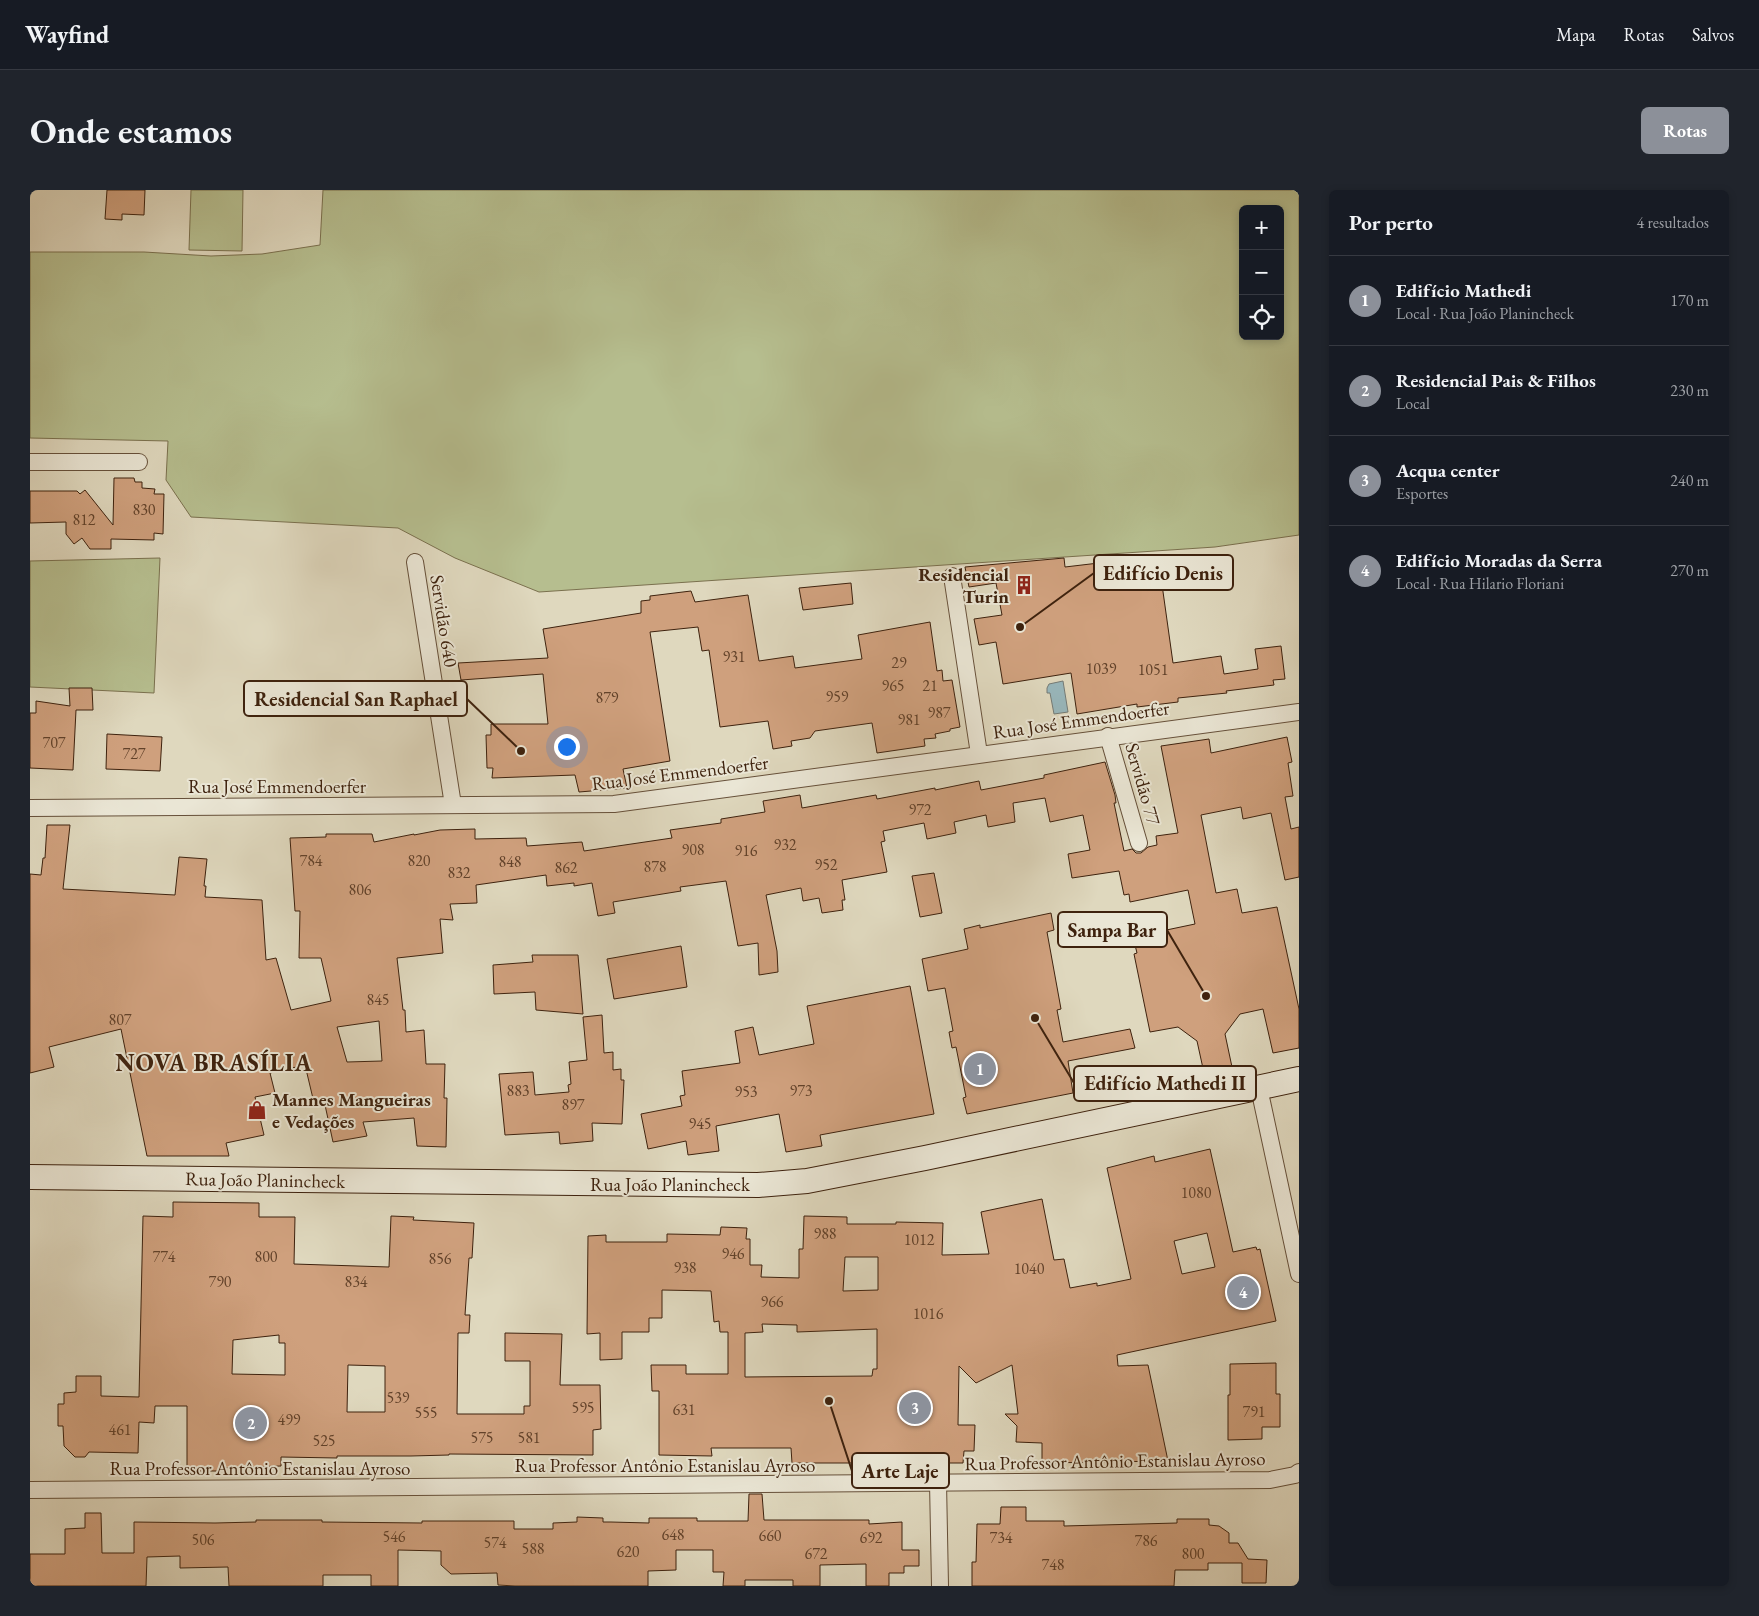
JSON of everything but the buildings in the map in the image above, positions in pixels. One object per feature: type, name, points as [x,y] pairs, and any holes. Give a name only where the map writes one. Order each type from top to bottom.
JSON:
[{"type":"main road","name":"Rua João Planincheck","points":[[30,1177],[758,1185],[807,1181],[1299,1080]]},
{"type":"street","points":[[30,462],[139,462]]},
{"type":"street","name":"Servidão 640","points":[[415,562],[453,805]]},
{"type":"street","points":[[952,576],[979,754]]},
{"type":"street","name":"Rua José Emmendoerfer","points":[[30,808],[614,804],[1108,736],[1299,712]]},
{"type":"street","name":"Servidão 77","points":[[1108,736],[1139,843]]},
{"type":"street","points":[[1259,1088],[1299,1274]]},
{"type":"street","name":"Rua Professor Antônio Estanislau Ayroso","points":[[30,1490],[1270,1480],[1295,1475],[1299,1472]]},
{"type":"street","points":[[938,1482],[940,1586]]},
{"type":"green space","points":[[191,190],[243,190],[242,251],[189,250]]},
{"type":"green space","points":[[323,190],[1299,190],[1299,535],[1215,547],[539,592],[455,558],[398,528],[191,517],[166,480],[168,441],[30,438],[30,252],[144,252],[211,256],[262,254],[320,245]]},
{"type":"green space","points":[[160,558],[154,693],[30,687],[30,561]]},
{"type":"water","points":[[1063,681],[1068,712],[1054,714],[1050,693],[1047,693],[1047,688],[1049,684]]},
{"type":"place","name":"Residencial Turin","points":[[1024,585]]},
{"type":"place","name":"Edifício Denis","points":[[1020,627]]},
{"type":"place","name":"Residencial San Raphael","points":[[521,751]]},
{"type":"place","name":"Sampa Bar","points":[[1206,996]]},
{"type":"place","name":"Edifício Mathedi II","points":[[1035,1018]]},
{"type":"place","name":"Edifício Mathedi","points":[[980,1069]]},
{"type":"place","name":"Mannes Mangueiras e Vedações","points":[[257,1110]]},
{"type":"place","name":"Edifício Moradas da Serra","points":[[1243,1292]]},
{"type":"place","name":"Arte Laje","points":[[829,1401]]},
{"type":"place","name":"Acqua center","points":[[915,1408]]},
{"type":"place","name":"Residencial Pais & Filhos","points":[[251,1423]]},
{"type":"district","name":"NOVA BRASÍLIA","points":[[214,1062]]}]
